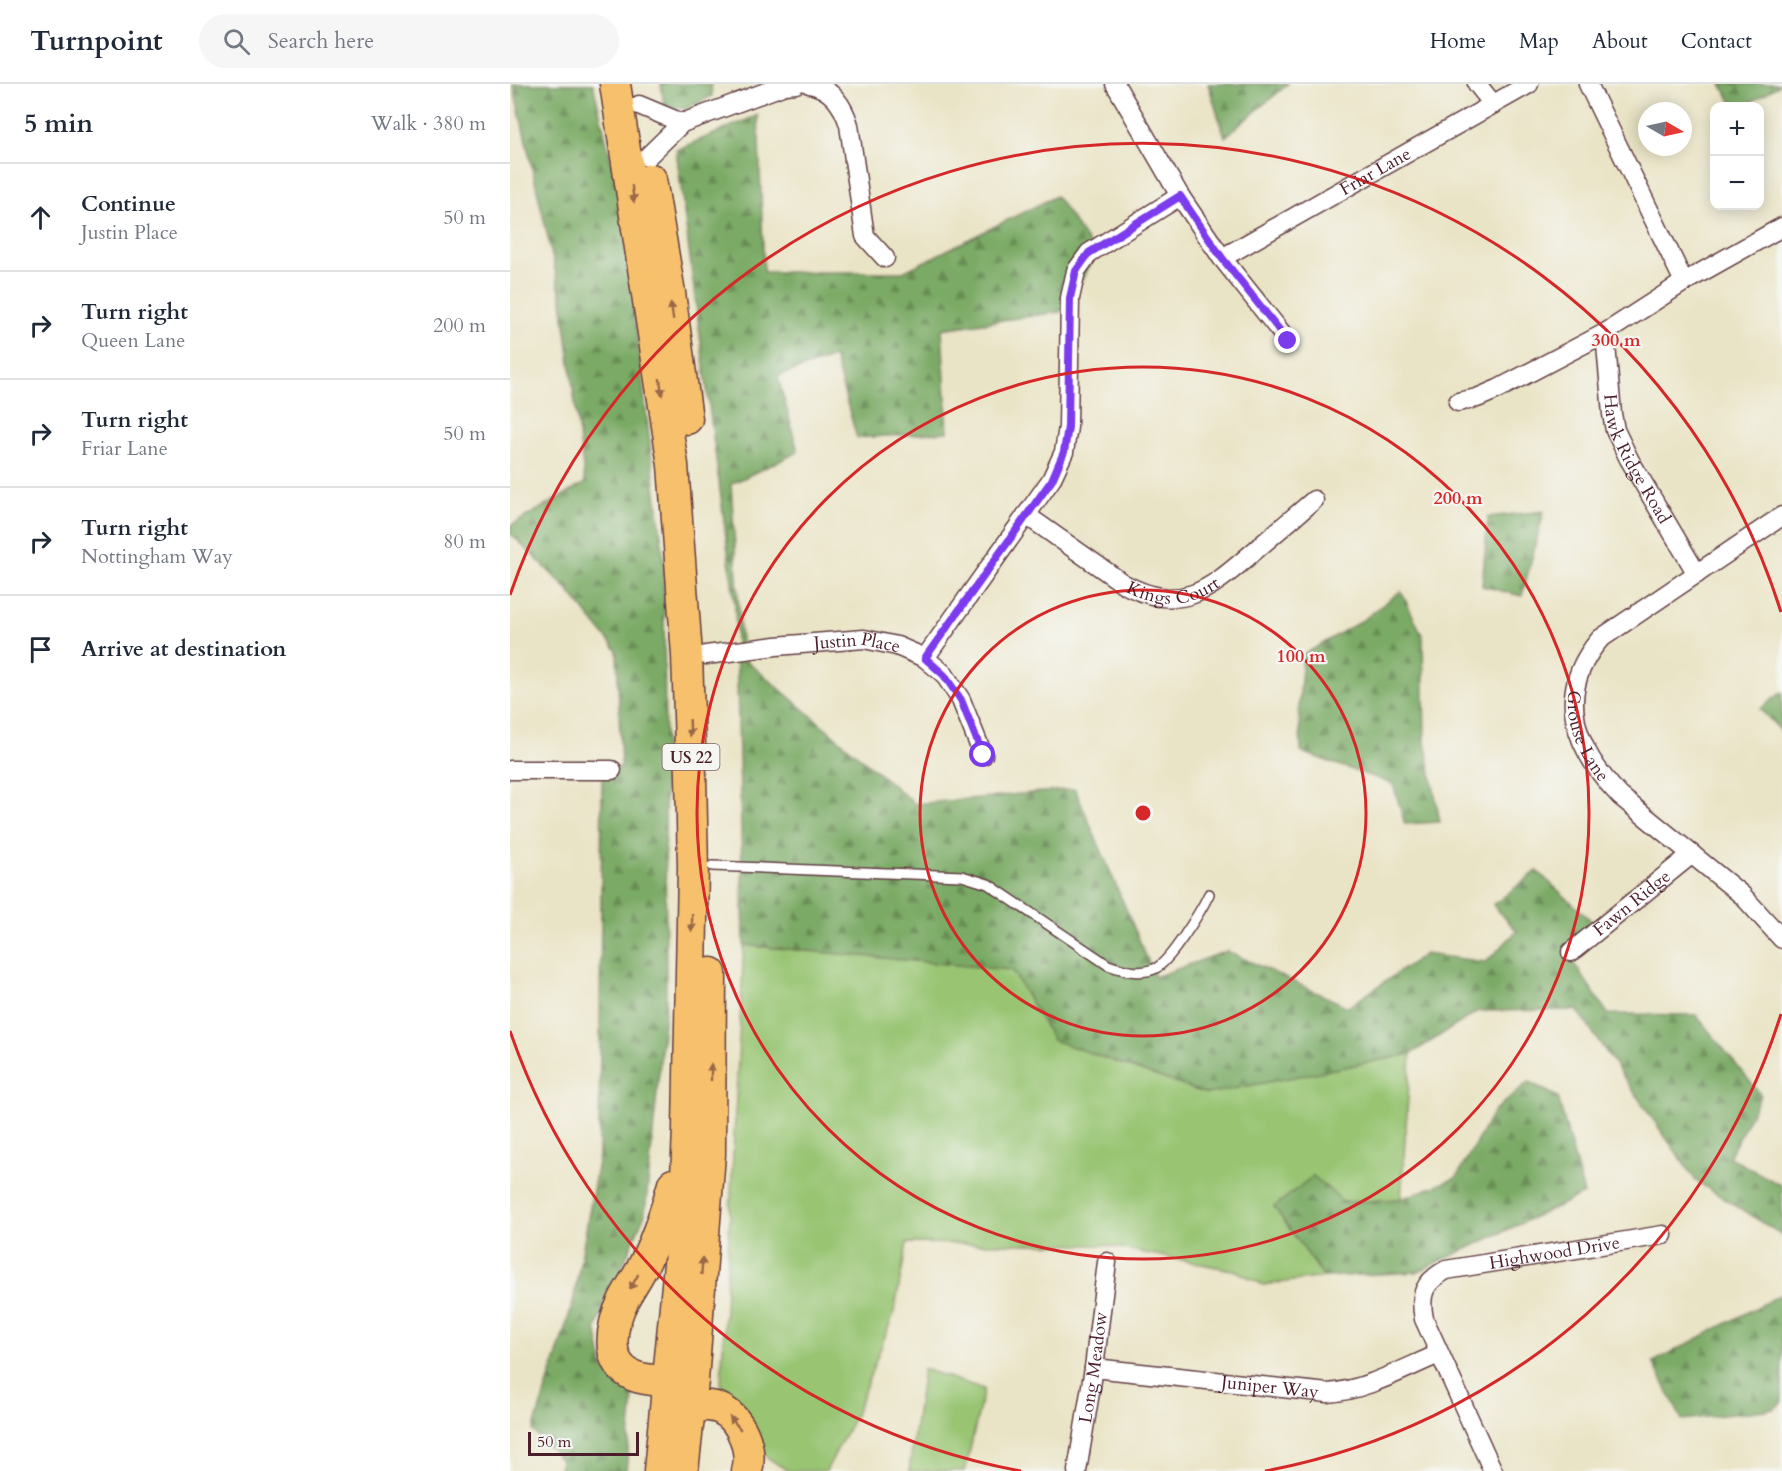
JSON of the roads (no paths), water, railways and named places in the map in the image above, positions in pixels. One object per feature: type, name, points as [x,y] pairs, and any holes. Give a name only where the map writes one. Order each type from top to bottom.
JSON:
[{"type":"highway","points":[[608,84],[624,136]]},
{"type":"highway","name":"US 22","points":[[615,84],[673,465],[687,655],[693,868],[688,1129],[679,1397],[683,1471]]},
{"type":"highway","name":"US 22","points":[[637,95],[670,293],[688,428],[706,655],[712,866],[710,1154],[679,1397],[659,1471]]},
{"type":"highway","points":[[688,1129],[665,1215],[615,1322],[613,1355],[621,1368],[635,1376],[679,1397],[719,1407],[739,1425],[747,1446],[747,1471]]},
{"type":"street","points":[[647,157],[682,123],[785,85],[796,84]]},
{"type":"street","points":[[809,84],[829,92],[845,110],[865,236],[885,258]]},
{"type":"street","points":[[1116,84],[1180,196],[1222,258],[1288,341]]},
{"type":"street","points":[[1476,84],[1493,104]]},
{"type":"street","name":"Friar Lane","points":[[1222,258],[1529,84]]},
{"type":"street","points":[[1588,84],[1684,282]]},
{"type":"street","points":[[637,95],[682,123]]},
{"type":"street","points":[[925,658],[1052,480],[1064,452],[1068,427],[1070,298],[1076,271],[1089,253],[1180,196]]},
{"type":"street","points":[[1458,402],[1477,398],[1498,389],[1605,333],[1684,282],[1782,227]]},
{"type":"street","name":"Hawk Ridge Road","points":[[1605,333],[1615,430],[1629,459],[1697,574]]},
{"type":"street","name":"Kings Court","points":[[1026,515],[1124,584],[1147,595],[1172,598],[1189,596],[1222,579],[1314,500]]},
{"type":"street","name":"Grouse Lane","points":[[1782,516],[1600,639],[1583,663],[1576,681],[1573,700],[1576,729],[1583,748],[1602,777],[1620,796],[1742,895],[1782,939]]},
{"type":"street","name":"Justin Place","points":[[706,655],[777,646],[864,639],[897,646],[925,658],[944,675],[961,700],[983,755]]},
{"type":"street","points":[[510,770],[612,770]]},
{"type":"street","name":"Fawn Ridge","points":[[1571,952],[1692,854]]},
{"type":"street","name":"Highwood Drive","points":[[1439,1354],[1424,1319],[1421,1305],[1424,1290],[1430,1280],[1446,1270],[1663,1235]]},
{"type":"street","name":"Long Meadow","points":[[1077,1471],[1094,1368],[1107,1262]]},
{"type":"street","points":[[1439,1354],[1493,1471]]},
{"type":"street","name":"Juniper Way","points":[[1094,1368],[1328,1393],[1344,1392],[1359,1387],[1439,1354]]},
{"type":"lane","points":[[712,866],[962,876],[988,884],[1108,965],[1127,972],[1155,969],[1169,957],[1209,894]]}]
